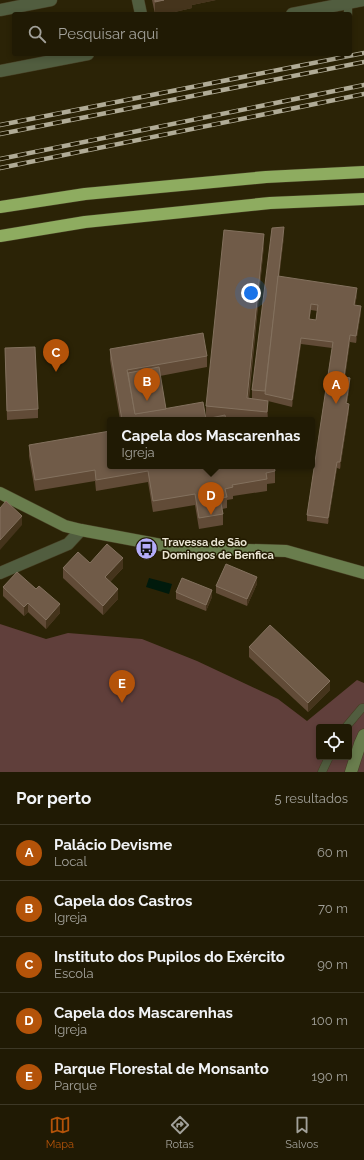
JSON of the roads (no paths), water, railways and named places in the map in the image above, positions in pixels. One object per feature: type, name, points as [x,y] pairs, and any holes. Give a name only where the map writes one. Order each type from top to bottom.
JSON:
[{"type":"highway","points":[[0,207],[85,194],[266,178],[364,172]]},
{"type":"highway","points":[[0,236],[100,220],[270,203],[364,199]]},
{"type":"street","points":[[0,10],[51,0]]},
{"type":"street","points":[[138,0],[141,12]]},
{"type":"street","points":[[306,12],[348,6],[362,0]]},
{"type":"street","points":[[0,71],[78,56]]},
{"type":"street","points":[[0,493],[65,526],[81,530],[177,548],[286,551],[364,573]]},
{"type":"street","points":[[0,573],[68,544],[81,530]]},
{"type":"street","points":[[351,772],[364,735]]},
{"type":"lane","points":[[349,724],[362,708],[364,708]]},
{"type":"lane","points":[[322,772],[328,760]]},
{"type":"railway","points":[[352,55],[364,53]]},
{"type":"railway","points":[[0,125],[349,56]]},
{"type":"railway","points":[[0,134],[364,62]]},
{"type":"railway","points":[[0,159],[364,85]]},
{"type":"railway","points":[[0,168],[364,94]]},
{"type":"place","name":"Instituto dos Pupilos do Exército","points":[[56,372]]},
{"type":"place","name":"Capela dos Castros","points":[[147,401]]},
{"type":"place","name":"Palácio Devisme","points":[[336,404]]},
{"type":"place","name":"Capela dos Mascarenhas","points":[[211,515]]},
{"type":"place","name":"Travessa de São Domingos de Benfica","points":[[146,548]]},
{"type":"place","name":"Parque Florestal de Monsanto","points":[[122,703]]}]
